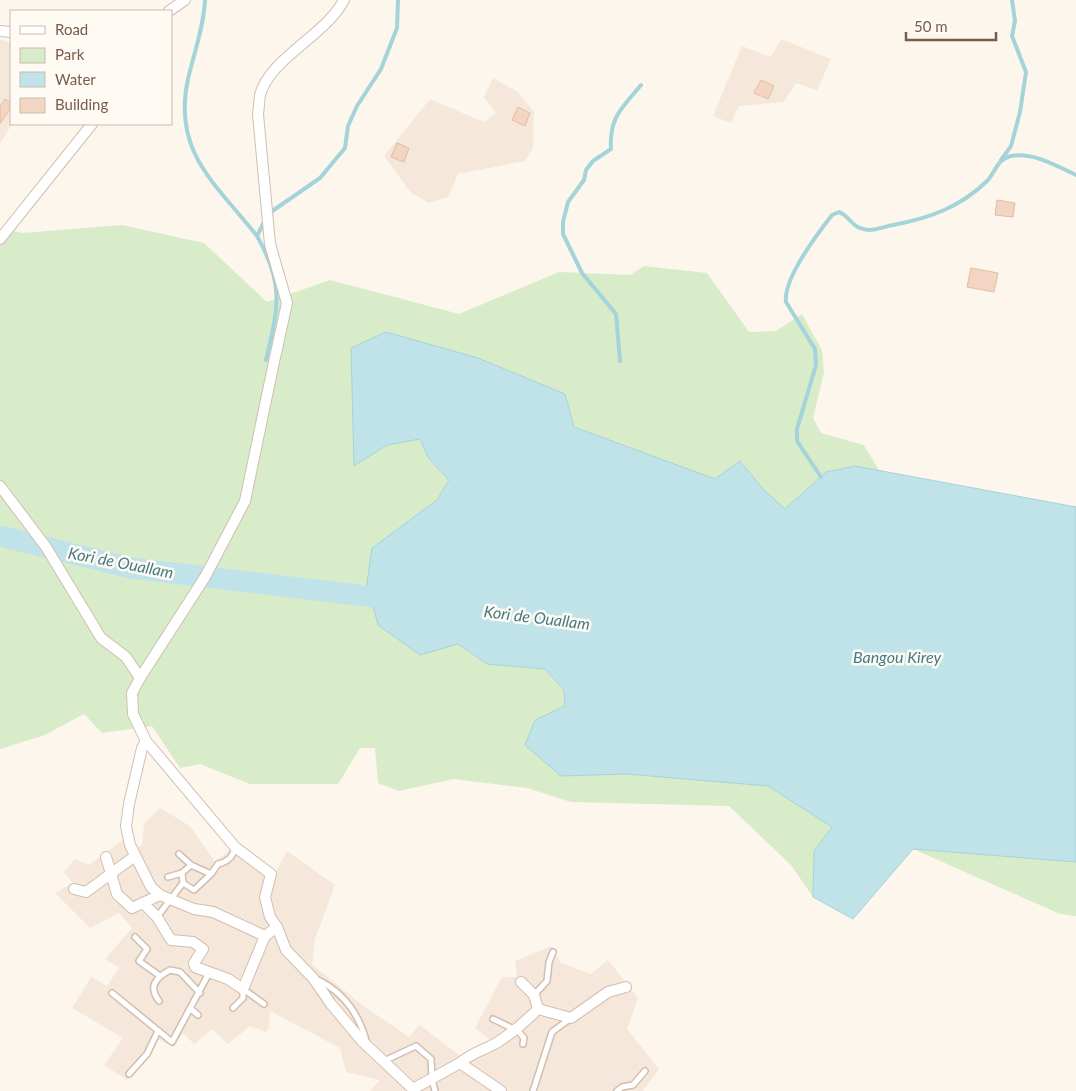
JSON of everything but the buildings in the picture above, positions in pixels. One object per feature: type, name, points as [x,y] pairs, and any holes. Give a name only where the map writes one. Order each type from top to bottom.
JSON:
[{"type":"street","points":[[170,10],[185,0]]},
{"type":"street","points":[[344,0],[338,12],[270,75],[260,94],[258,114],[270,244],[287,303],[245,501],[205,577],[132,693],[132,714],[146,741],[235,847],[271,874],[265,897],[270,917],[277,927],[286,950],[313,978],[331,1004],[368,1047],[413,1090],[460,1063],[470,1053],[498,1042],[513,1029],[525,1022],[538,1009]]},
{"type":"street","points":[[0,239],[91,125]]},
{"type":"street","points":[[0,486],[46,547],[101,638],[126,657],[140,678]]},
{"type":"street","points":[[146,741],[142,748],[126,826],[130,845],[146,879],[165,897],[194,909],[213,912],[229,918],[265,936]]},
{"type":"street","points":[[74,889],[86,892],[135,856]]},
{"type":"street","points":[[106,857],[117,894],[132,908],[165,897]]},
{"type":"street","points":[[143,903],[157,917],[171,940],[193,942],[203,949],[194,963],[195,967],[209,974],[228,979],[243,989],[265,936],[277,927]]},
{"type":"street","points":[[521,982],[534,996],[538,1009]]},
{"type":"street","points":[[538,1009],[571,1018],[608,992],[626,988]]},
{"type":"street","points":[[460,1063],[501,1091]]},
{"type":"lane","points":[[183,883],[194,890],[211,874],[218,864],[224,863],[233,856],[235,847]]},
{"type":"lane","points":[[179,854],[191,865],[211,874]]},
{"type":"lane","points":[[168,876],[182,873],[191,865]]},
{"type":"lane","points":[[182,873],[183,883]]},
{"type":"lane","points":[[157,917],[165,897],[183,883]]},
{"type":"lane","points":[[135,938],[147,949],[139,961],[160,976]]},
{"type":"lane","points":[[534,996],[547,981],[549,962],[553,952]]},
{"type":"lane","points":[[159,1001],[152,990],[153,984],[160,976],[170,970],[180,972],[200,993]]},
{"type":"lane","points":[[112,993],[123,1000],[172,1042],[209,974]]},
{"type":"lane","points":[[243,989],[264,1004]]},
{"type":"lane","points":[[233,1008],[243,998],[243,989]]},
{"type":"lane","points":[[191,1009],[198,1016]]},
{"type":"lane","points":[[533,1091],[552,1032],[571,1018]]},
{"type":"lane","points":[[493,1019],[518,1031],[524,1038],[523,1044]]},
{"type":"lane","points":[[128,1074],[147,1054],[158,1031]]},
{"type":"lane","points":[[384,1061],[416,1046],[430,1059],[432,1078],[436,1091]]},
{"type":"lane","points":[[617,1091],[622,1087],[633,1085],[645,1071]]},
{"type":"shaded area","points":[[0,39],[10,43],[11,125],[0,144]]},
{"type":"shaded area","points":[[781,39],[831,59],[817,90],[796,83],[784,102],[739,106],[731,123],[713,116],[742,46],[771,57]]},
{"type":"shaded area","points":[[493,78],[518,92],[534,112],[533,148],[525,161],[458,174],[448,197],[429,203],[411,193],[384,156],[430,99],[484,122],[496,113],[484,97]]},
{"type":"shaded area","points":[[160,808],[190,826],[215,862],[238,843],[276,871],[287,851],[335,885],[315,939],[312,964],[361,1004],[409,1037],[420,1025],[460,1056],[491,1041],[475,1028],[502,977],[517,977],[515,961],[551,946],[561,963],[591,974],[608,960],[638,998],[627,1029],[659,1069],[643,1091],[370,1091],[380,1080],[346,1072],[340,1048],[270,1011],[269,1028],[265,1032],[250,1026],[228,1044],[212,1029],[194,1044],[183,1033],[174,1047],[157,1039],[151,1054],[127,1080],[104,1065],[123,1038],[72,1008],[91,977],[107,986],[119,968],[105,959],[132,928],[119,913],[90,928],[55,893],[73,883],[64,872],[75,859],[89,865],[132,833],[136,847],[142,845],[144,824]]},
{"type":"green space","points":[[122,225],[204,243],[267,302],[330,280],[459,314],[559,272],[630,275],[644,266],[707,273],[749,332],[776,331],[802,314],[822,350],[824,373],[813,418],[821,433],[864,445],[879,470],[855,466],[826,472],[785,510],[763,489],[715,480],[574,427],[565,394],[478,358],[355,465],[387,445],[420,439],[429,459],[449,480],[437,500],[372,549],[420,655],[458,644],[487,664],[545,669],[564,690],[565,706],[535,720],[561,776],[626,774],[768,786],[832,827],[814,851],[813,897],[791,865],[729,806],[571,802],[527,788],[454,779],[399,791],[378,783],[375,748],[360,748],[338,784],[250,784],[200,764],[180,768],[152,726],[102,733],[84,714],[45,735],[0,749],[0,228],[23,233]]},
{"type":"green space","points":[[913,849],[1076,862],[1076,916],[1060,914]]},
{"type":"water","name":"Bangou Kirey","points":[[386,332],[478,358],[565,394],[574,427],[715,479],[740,461],[763,489],[785,509],[826,472],[855,466],[1076,507],[1076,862],[913,849],[853,919],[813,897],[814,851],[832,827],[768,786],[626,774],[561,776],[525,745],[535,720],[565,706],[564,690],[545,669],[487,664],[458,644],[420,655],[378,625],[367,583],[372,548],[437,500],[449,480],[429,459],[420,439],[387,445],[354,466],[351,348]]},
{"type":"waterway","points":[[205,0],[201,30],[188,79],[185,105],[186,127],[192,147],[201,165],[213,183],[257,236],[272,269],[275,283],[276,311],[266,360]]},
{"type":"waterway","points":[[268,214],[320,178],[345,148],[348,126],[357,106],[381,69],[397,28],[398,0]]},
{"type":"waterway","points":[[1001,160],[1011,146],[1020,112],[1026,72],[1012,36],[1015,21],[1012,0]]},
{"type":"waterway","points":[[620,361],[616,314],[582,273],[563,234],[563,222],[568,202],[584,180],[586,170],[593,161],[611,149],[612,129],[618,114],[641,85]]},
{"type":"waterway","points":[[821,477],[797,441],[797,429],[816,365],[815,349],[786,302],[790,281],[796,269],[832,215],[839,212],[845,215],[857,227],[868,230],[920,219],[944,210],[967,197],[988,180],[1003,160],[1011,156],[1019,155],[1036,158],[1076,175]]},
{"type":"waterway","points":[[257,236],[265,220]]},
{"type":"waterway","name":"Kori de Ouallam","points":[[0,536],[131,568],[399,600]]}]
